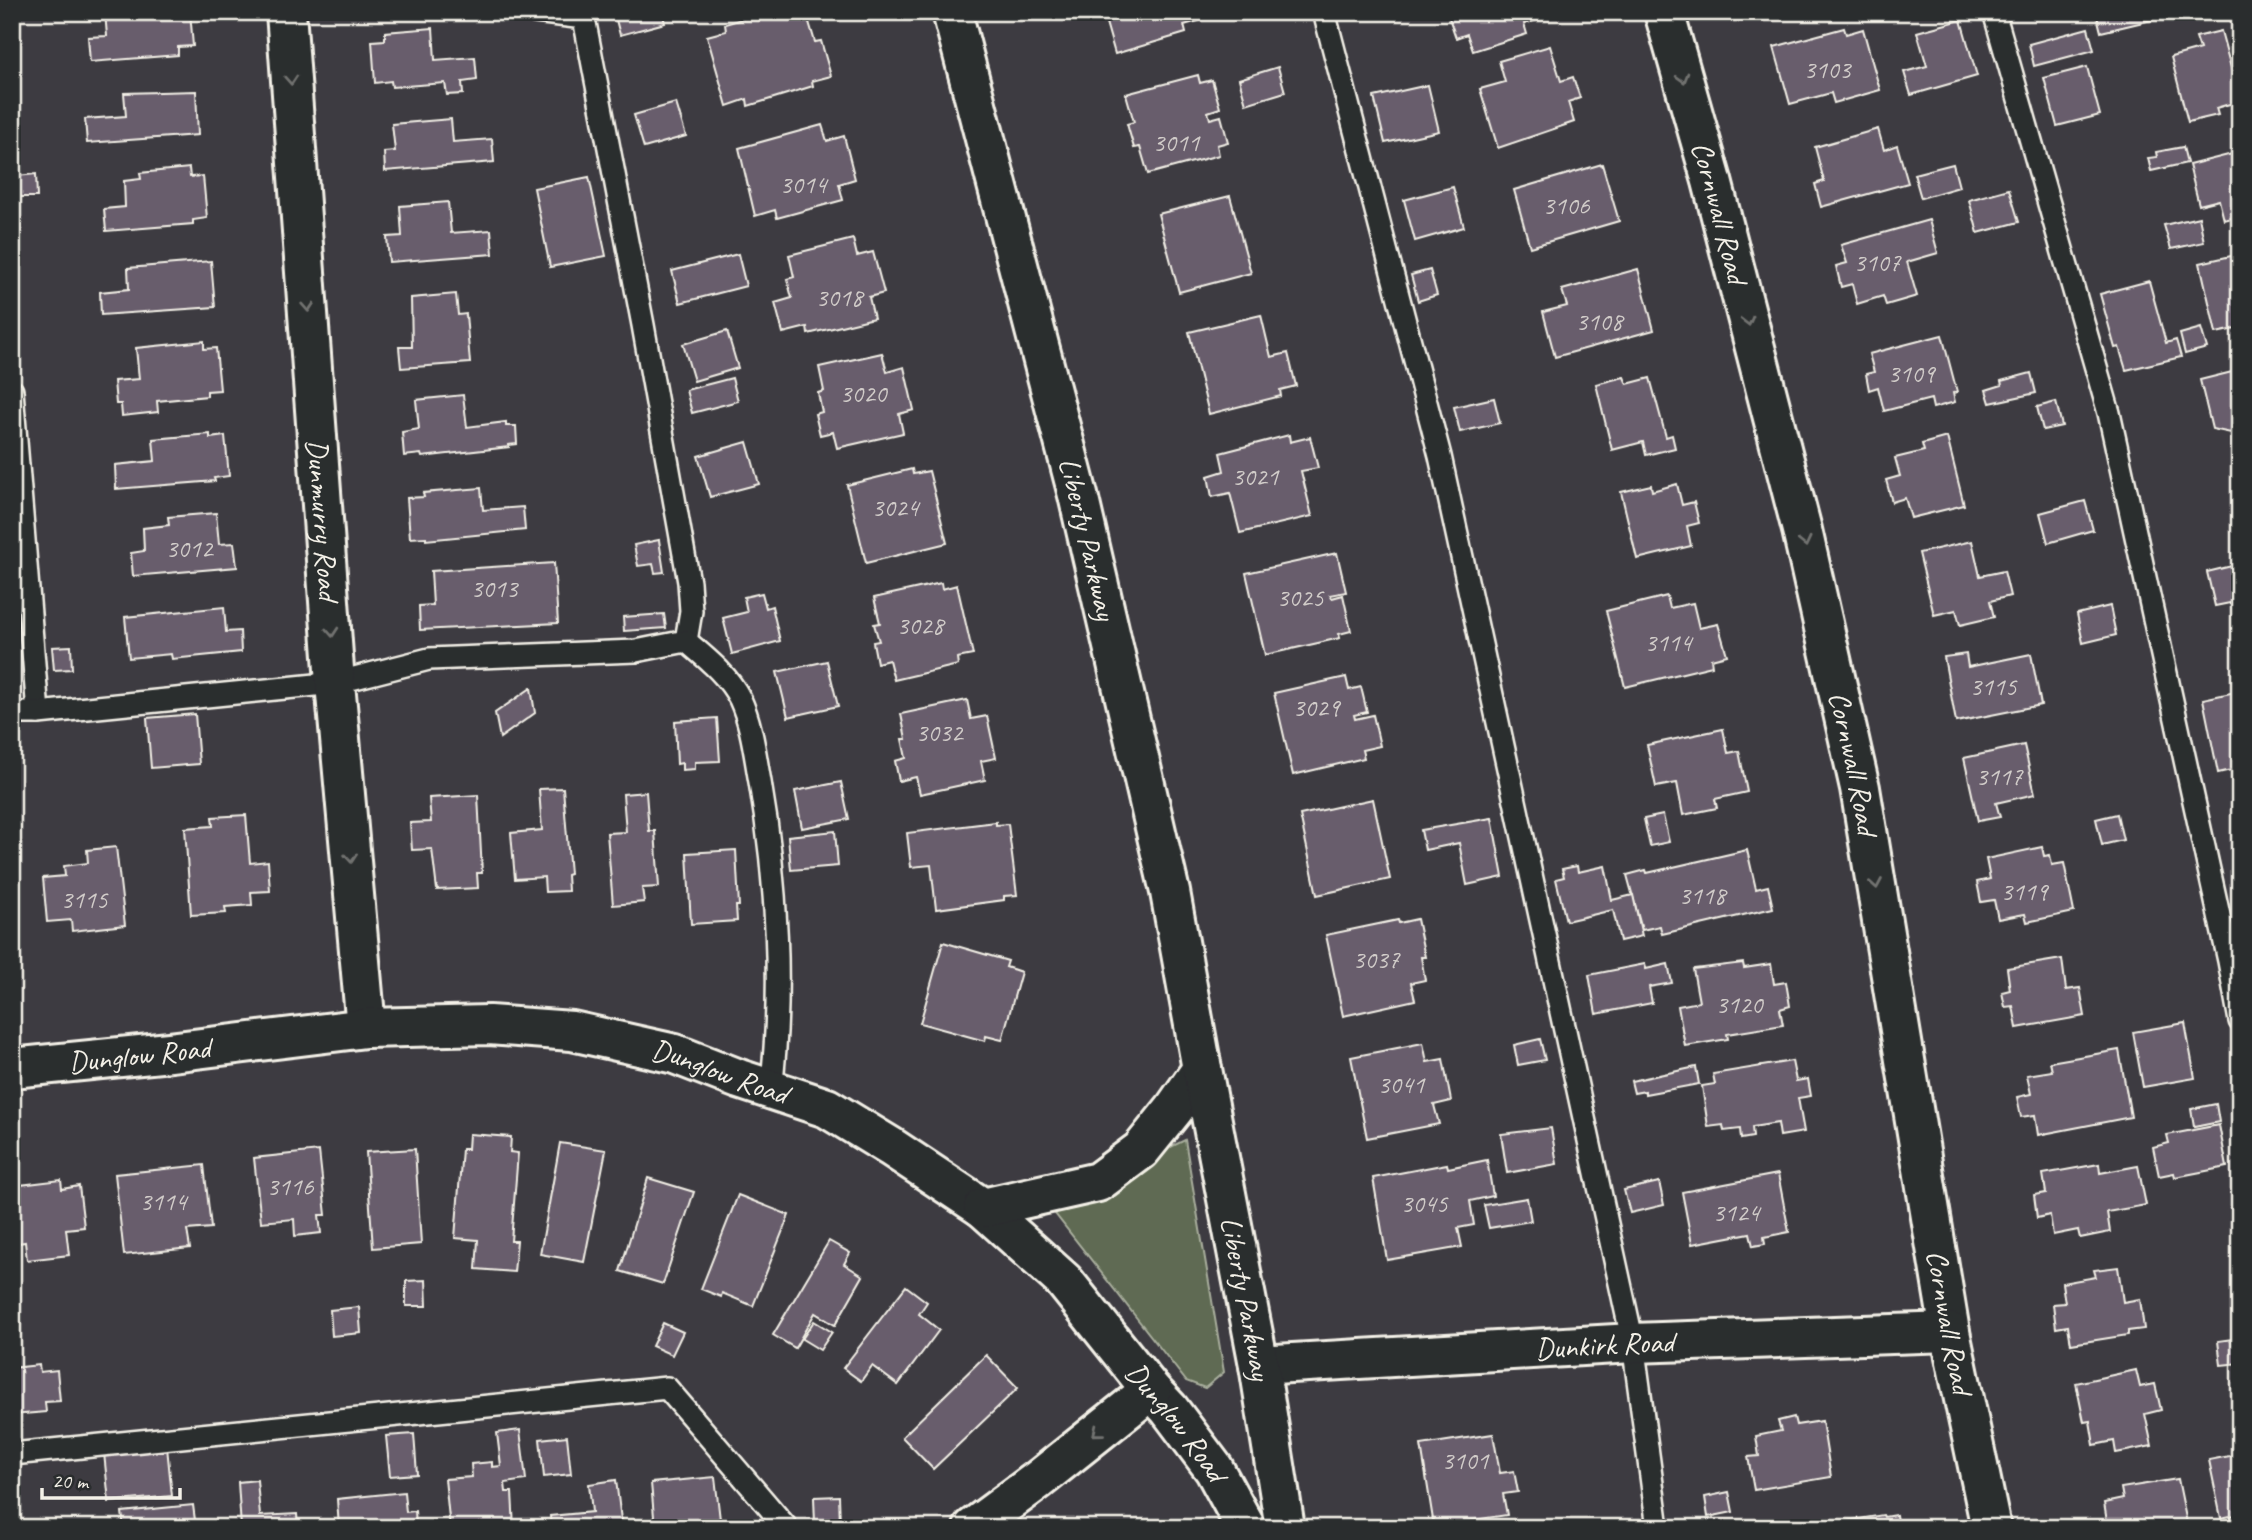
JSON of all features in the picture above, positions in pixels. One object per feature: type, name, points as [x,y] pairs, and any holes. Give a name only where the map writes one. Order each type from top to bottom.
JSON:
[{"type":"street","name":"Dunmurry Road","points":[[286,12],[335,683],[366,1028]]},
{"type":"street","name":"Liberty Parkway","points":[[952,12],[1081,508],[1170,892],[1259,1365],[1284,1528]]},
{"type":"street","name":"Cornwall Road","points":[[1664,12],[1712,181],[1802,530],[1860,788],[1950,1332],[1991,1528]]},
{"type":"street","name":"Dunglow Road","points":[[12,1068],[366,1028],[489,1025],[572,1031],[675,1054],[827,1108],[891,1146],[983,1209],[1064,1281],[1169,1409],[1214,1469],[1246,1528]]},
{"type":"street","points":[[983,1209],[1098,1182],[1141,1150],[1202,1069]]},
{"type":"street","name":"Dunkirk Road","points":[[1259,1365],[1633,1343],[1950,1332]]},
{"type":"street","points":[[973,1528],[1151,1390]]},
{"type":"lane","points":[[535,12],[584,18],[689,582],[691,611],[686,641]]},
{"type":"lane","points":[[1324,12],[1440,456],[1633,1343],[1658,1528]]},
{"type":"lane","points":[[1994,12],[2109,413],[2230,961],[2240,1021]]},
{"type":"lane","points":[[12,391],[38,713]]},
{"type":"lane","points":[[12,713],[38,713],[335,683],[429,659],[636,650],[686,641]]},
{"type":"lane","points":[[686,641],[720,670],[739,698],[749,726],[765,811],[776,910],[776,1051],[771,1090]]},
{"type":"lane","points":[[12,1454],[667,1388],[787,1528]]},
{"type":"green space","points":[[1185,1140],[1224,1372],[1205,1388],[1186,1381],[1049,1206]]},
{"type":"building","points":[[105,12],[190,12],[193,46],[178,47],[178,55],[90,62],[88,37],[107,36]]},
{"type":"building","points":[[614,12],[662,12],[665,23],[620,35]]},
{"type":"building","points":[[766,12],[806,12],[815,42],[821,41],[831,76],[812,81],[813,86],[748,106],[747,99],[727,106],[707,36],[726,31],[725,24]]},
{"type":"building","points":[[1103,12],[1195,12],[1198,21],[1184,25],[1186,33],[1115,54]]},
{"type":"building","points":[[1447,12],[1545,12],[1547,17],[1524,24],[1527,34],[1473,51],[1467,34],[1456,38]]},
{"type":"building","points":[[2096,12],[2177,12],[2177,14],[2101,32]]},
{"type":"building","points":[[1961,20],[1977,76],[1911,95],[1904,72],[1927,66],[1917,32]]},
{"type":"building","points":[[433,28],[435,60],[475,57],[477,80],[462,82],[463,94],[447,95],[445,83],[392,87],[391,81],[375,83],[372,41],[385,40],[385,32]]},
{"type":"building","points":[[1844,28],[1846,34],[1863,29],[1880,90],[1834,103],[1831,93],[1790,104],[1774,47]]},
{"type":"building","points":[[2088,28],[2094,50],[2034,66],[2029,44]]},
{"type":"building","points":[[2221,31],[2240,101],[2216,108],[2218,115],[2188,122],[2171,57],[2200,49],[2196,37]]},
{"type":"building","points":[[1550,46],[1561,81],[1573,77],[1580,98],[1568,102],[1574,122],[1498,148],[1480,89],[1505,82],[1499,61]]},
{"type":"building","points":[[1278,67],[1285,92],[1246,104],[1239,79]]},
{"type":"building","points":[[2087,67],[2100,115],[2057,126],[2044,78]]},
{"type":"building","points":[[1198,75],[1200,83],[1212,80],[1220,108],[1208,112],[1210,119],[1221,116],[1228,142],[1217,145],[1219,155],[1148,174],[1140,147],[1134,148],[1127,124],[1134,122],[1126,94]]},
{"type":"building","points":[[1428,85],[1439,131],[1385,143],[1374,97]]},
{"type":"building","points":[[196,91],[198,135],[87,143],[85,119],[126,116],[124,93]]},
{"type":"building","points":[[676,103],[686,136],[644,148],[634,115]]},
{"type":"building","points":[[451,119],[453,142],[492,139],[494,162],[385,171],[384,152],[395,151],[392,124]]},
{"type":"building","points":[[822,125],[827,141],[844,136],[855,179],[839,184],[843,200],[777,218],[775,210],[755,216],[739,148]]},
{"type":"building","points":[[1878,129],[1884,150],[1897,145],[1908,183],[1821,207],[1815,184],[1824,181],[1815,147]]},
{"type":"building","points":[[2183,147],[2187,163],[2151,171],[2148,158],[2157,157],[2156,152]]},
{"type":"building","points":[[2240,152],[2240,216],[2224,220],[2219,200],[2199,205],[2189,165]]},
{"type":"building","points":[[1602,164],[1619,221],[1530,247],[1514,190]]},
{"type":"building","points":[[1953,164],[1959,187],[1921,198],[1914,174]]},
{"type":"building","points":[[189,168],[190,177],[203,176],[207,218],[193,220],[193,224],[106,231],[104,209],[125,207],[124,181],[141,179],[140,173]]},
{"type":"building","points":[[36,174],[37,197],[18,197],[17,176]]},
{"type":"building","points":[[589,177],[606,256],[550,267],[534,188]]},
{"type":"building","points":[[1453,187],[1464,227],[1415,241],[1404,200]]},
{"type":"building","points":[[2009,189],[2019,222],[1978,233],[1969,200]]},
{"type":"building","points":[[1230,196],[1251,273],[1179,292],[1158,214]]},
{"type":"building","points":[[448,202],[451,233],[491,230],[493,254],[389,262],[387,237],[402,236],[400,206]]},
{"type":"building","points":[[2199,217],[2204,242],[2171,249],[2164,225]]},
{"type":"building","points":[[1929,220],[1938,253],[1907,262],[1917,296],[1886,305],[1883,296],[1857,304],[1852,284],[1841,287],[1836,266],[1847,263],[1841,245]]},
{"type":"building","points":[[853,239],[857,256],[873,252],[884,293],[869,297],[874,318],[808,334],[807,327],[783,333],[775,303],[792,298],[787,279],[794,277],[789,255]]},
{"type":"building","points":[[738,254],[746,286],[680,303],[672,271]]},
{"type":"building","points":[[2240,254],[2240,328],[2216,333],[2200,263]]},
{"type":"building","points":[[211,261],[215,307],[101,315],[100,292],[129,289],[128,268]]},
{"type":"building","points":[[1638,269],[1654,330],[1555,357],[1543,312],[1567,306],[1562,290]]},
{"type":"building","points":[[1430,270],[1437,295],[1418,301],[1411,275]]},
{"type":"building","points":[[2149,281],[2166,343],[2176,340],[2181,357],[2126,370],[2119,347],[2115,348],[2100,294]]},
{"type":"building","points":[[456,294],[458,315],[466,314],[470,363],[401,368],[399,347],[412,347],[411,298]]},
{"type":"building","points":[[1261,315],[1271,357],[1288,353],[1296,386],[1280,390],[1281,396],[1209,414],[1189,332]]},
{"type":"building","points":[[2201,328],[2207,348],[2185,354],[2180,334]]},
{"type":"building","points":[[727,331],[738,368],[694,381],[683,344]]},
{"type":"building","points":[[1942,335],[1957,392],[1953,393],[1955,402],[1933,408],[1931,399],[1884,411],[1878,387],[1869,390],[1866,374],[1874,372],[1869,354]]},
{"type":"building","points":[[204,341],[204,349],[216,348],[220,390],[207,391],[207,396],[157,401],[158,412],[122,416],[121,404],[116,404],[114,381],[139,379],[136,348]]},
{"type":"building","points":[[882,353],[887,372],[904,367],[914,410],[899,414],[903,433],[837,448],[833,432],[820,435],[815,414],[822,412],[818,393],[824,391],[819,367]]},
{"type":"building","points":[[2240,370],[2240,431],[2231,433],[2212,429],[2200,380]]},
{"type":"building","points":[[2031,373],[2036,393],[1990,403],[1986,390],[2002,385],[2001,381]]},
{"type":"building","points":[[1624,377],[1627,384],[1650,378],[1666,437],[1672,435],[1675,448],[1646,455],[1643,442],[1612,450],[1596,384]]},
{"type":"building","points":[[732,378],[738,401],[692,413],[686,390]]},
{"type":"building","points":[[463,395],[467,427],[506,422],[506,426],[516,426],[517,444],[422,457],[421,454],[404,456],[402,432],[419,429],[416,400]]},
{"type":"building","points":[[1494,398],[1500,423],[1460,432],[1454,407]]},
{"type":"building","points":[[2056,402],[2062,426],[2043,430],[2037,407]]},
{"type":"building","points":[[210,434],[210,438],[225,436],[229,476],[214,478],[215,481],[116,489],[115,465],[155,461],[153,439]]},
{"type":"building","points":[[1289,435],[1290,442],[1310,437],[1318,468],[1301,471],[1312,516],[1240,533],[1230,493],[1212,497],[1208,476],[1224,471],[1220,453]]},
{"type":"building","points":[[1947,437],[1964,505],[1911,518],[1905,498],[1892,502],[1886,480],[1900,476],[1895,458],[1924,451],[1922,444]]},
{"type":"building","points":[[747,442],[759,484],[710,497],[698,456]]},
{"type":"building","points":[[912,469],[913,474],[929,471],[947,543],[866,563],[847,485]]},
{"type":"building","points":[[1677,484],[1682,505],[1694,502],[1699,523],[1687,526],[1691,546],[1637,559],[1621,492],[1651,485],[1652,491]]},
{"type":"building","points":[[481,488],[483,510],[523,507],[525,530],[426,540],[426,537],[410,538],[407,498],[424,497],[423,493]]},
{"type":"building","points":[[2085,501],[2093,530],[2048,543],[2040,513]]},
{"type":"building","points":[[216,513],[219,544],[234,543],[237,567],[133,576],[131,553],[144,551],[143,528],[169,525],[168,517]]},
{"type":"building","points":[[659,540],[664,572],[655,573],[653,564],[638,566],[634,545]]},
{"type":"building","points":[[1972,541],[1980,576],[2004,571],[2010,596],[1990,601],[1994,617],[1960,625],[1956,610],[1934,615],[1919,553]]},
{"type":"building","points":[[1337,553],[1346,592],[1330,595],[1332,598],[1343,595],[1351,631],[1339,634],[1340,638],[1265,655],[1246,573]]},
{"type":"building","points":[[554,563],[558,623],[420,630],[419,606],[433,605],[431,571]]},
{"type":"building","points":[[2240,564],[2240,601],[2215,606],[2207,572]]},
{"type":"building","points":[[941,583],[942,589],[957,585],[973,655],[957,658],[958,665],[894,680],[889,660],[877,663],[873,642],[879,641],[874,624],[880,623],[874,598]]},
{"type":"building","points":[[762,593],[766,608],[772,606],[780,641],[732,654],[723,618],[747,612],[744,597]]},
{"type":"building","points":[[1667,596],[1670,608],[1693,603],[1699,628],[1718,624],[1727,655],[1711,659],[1712,666],[1625,687],[1606,611]]},
{"type":"building","points":[[2110,606],[2116,635],[2083,643],[2077,614]]},
{"type":"building","points":[[224,607],[226,632],[240,631],[241,652],[172,659],[171,654],[129,658],[125,617]]},
{"type":"building","points":[[664,614],[666,628],[624,631],[623,617]]},
{"type":"building","points":[[71,646],[72,669],[54,670],[52,647]]},
{"type":"building","points":[[1966,654],[1968,667],[2031,654],[2041,705],[1956,722],[1944,657]]},
{"type":"building","points":[[827,661],[838,706],[788,717],[777,672]]},
{"type":"building","points":[[1346,677],[1349,690],[1361,687],[1367,712],[1354,715],[1355,719],[1373,715],[1380,746],[1362,750],[1364,758],[1293,775],[1274,693]]},
{"type":"building","points":[[531,688],[535,713],[500,738],[495,713]]},
{"type":"building","points":[[2240,691],[2240,768],[2218,773],[2203,699]]},
{"type":"building","points":[[967,700],[971,719],[987,716],[996,758],[981,761],[985,780],[920,794],[916,777],[899,781],[895,761],[906,758],[902,739],[906,739],[901,714]]},
{"type":"building","points":[[195,714],[199,764],[151,768],[147,718]]},
{"type":"building","points":[[717,718],[720,761],[695,762],[695,769],[682,770],[682,763],[677,764],[675,721]]},
{"type":"building","points":[[1723,729],[1728,753],[1739,751],[1747,792],[1715,799],[1717,808],[1683,815],[1677,783],[1656,787],[1647,745]]},
{"type":"building","points":[[2024,745],[2035,794],[1996,803],[2000,817],[1978,821],[1964,758]]},
{"type":"building","points":[[841,782],[849,819],[802,828],[795,791]]},
{"type":"building","points":[[563,788],[570,874],[567,875],[568,891],[545,892],[544,877],[515,879],[511,833],[542,830],[539,789]]},
{"type":"building","points":[[646,792],[649,831],[655,831],[659,887],[642,888],[644,902],[613,905],[607,833],[626,832],[623,794]]},
{"type":"building","points":[[478,795],[482,873],[477,873],[478,888],[437,890],[432,849],[412,850],[410,823],[431,822],[429,798]]},
{"type":"building","points":[[1373,799],[1390,879],[1317,895],[1300,815]]},
{"type":"building","points":[[2117,814],[2123,840],[2102,845],[2096,819]]},
{"type":"building","points":[[246,815],[250,863],[268,861],[270,891],[251,892],[252,905],[225,907],[226,913],[191,915],[185,828],[213,826],[212,817]]},
{"type":"building","points":[[1663,815],[1669,842],[1650,846],[1644,819]]},
{"type":"building","points":[[1492,818],[1503,877],[1467,885],[1459,843],[1425,850],[1421,830]]},
{"type":"building","points":[[996,822],[996,825],[1008,824],[1017,895],[1004,896],[1004,900],[936,909],[931,865],[911,867],[907,833]]},
{"type":"building","points":[[835,831],[838,866],[791,870],[788,836]]},
{"type":"building","points":[[116,847],[125,925],[72,931],[71,920],[47,922],[43,878],[65,876],[64,866],[88,863],[87,850]]},
{"type":"building","points":[[2042,847],[2044,856],[2050,855],[2052,865],[2064,863],[2074,912],[2027,922],[2025,914],[1998,919],[1994,900],[1981,902],[1977,882],[1990,879],[1986,859]]},
{"type":"building","points":[[736,850],[739,906],[736,906],[737,921],[691,924],[687,853]]},
{"type":"building","points":[[1747,850],[1756,889],[1768,886],[1773,908],[1662,934],[1660,926],[1642,930],[1627,875],[1646,870],[1647,873]]},
{"type":"building","points":[[1577,866],[1578,872],[1605,866],[1612,900],[1633,895],[1642,936],[1620,941],[1613,910],[1566,921],[1556,879],[1564,877],[1562,869]]},
{"type":"building","points":[[1417,919],[1425,957],[1421,957],[1425,980],[1411,983],[1415,1000],[1343,1016],[1326,935],[1398,920],[1399,923]]},
{"type":"building","points":[[943,942],[1008,961],[1006,967],[1021,972],[1002,1040],[986,1036],[985,1041],[920,1023]]},
{"type":"building","points":[[2062,959],[2066,990],[2080,988],[2085,1016],[2017,1028],[2013,1006],[2005,1007],[2002,992],[2010,990],[2007,968]]},
{"type":"building","points":[[1743,963],[1744,968],[1771,964],[1774,984],[1786,982],[1790,1006],[1780,1009],[1783,1025],[1727,1034],[1728,1039],[1685,1046],[1678,1006],[1699,1002],[1693,969]]},
{"type":"building","points":[[1645,964],[1646,969],[1668,964],[1672,983],[1649,987],[1652,1003],[1596,1014],[1589,975]]},
{"type":"building","points":[[2185,1023],[2195,1078],[2143,1087],[2133,1032]]},
{"type":"building","points":[[1540,1039],[1545,1060],[1518,1065],[1514,1045]]},
{"type":"building","points":[[1423,1043],[1427,1062],[1443,1059],[1451,1101],[1434,1105],[1439,1124],[1367,1138],[1351,1057]]},
{"type":"building","points":[[2119,1050],[2131,1117],[2038,1135],[2035,1115],[2021,1117],[2017,1097],[2031,1094],[2027,1075],[2052,1071],[2050,1062]]},
{"type":"building","points":[[1792,1061],[1796,1081],[1808,1079],[1811,1096],[1798,1098],[1804,1132],[1780,1136],[1778,1123],[1752,1127],[1753,1137],[1741,1139],[1740,1129],[1724,1131],[1723,1125],[1708,1127],[1702,1086],[1715,1084],[1713,1074]]},
{"type":"building","points":[[1696,1067],[1699,1084],[1645,1094],[1645,1091],[1634,1093],[1631,1081]]},
{"type":"building","points":[[2216,1104],[2219,1122],[2194,1127],[2191,1109]]},
{"type":"building","points":[[2219,1125],[2227,1167],[2175,1177],[2174,1173],[2159,1176],[2153,1147],[2169,1143],[2167,1135]]},
{"type":"building","points":[[1551,1128],[1557,1164],[1507,1173],[1501,1134]]},
{"type":"building","points":[[469,1134],[511,1137],[510,1152],[518,1153],[511,1241],[517,1241],[514,1272],[476,1269],[478,1240],[455,1238],[462,1149],[468,1149]]},
{"type":"building","points":[[560,1143],[606,1150],[584,1262],[540,1254]]},
{"type":"building","points":[[415,1149],[421,1244],[373,1248],[366,1152]]},
{"type":"building","points":[[319,1151],[326,1215],[319,1215],[321,1233],[295,1236],[294,1219],[261,1222],[254,1158]]},
{"type":"building","points":[[1487,1160],[1493,1196],[1470,1201],[1474,1225],[1458,1228],[1462,1247],[1387,1260],[1373,1178],[1447,1164],[1448,1168]]},
{"type":"building","points":[[2099,1164],[2100,1173],[2138,1166],[2146,1205],[2107,1212],[2110,1232],[2080,1238],[2078,1230],[2053,1235],[2050,1215],[2037,1218],[2034,1195],[2046,1193],[2043,1174]]},
{"type":"building","points":[[204,1165],[211,1228],[187,1230],[190,1248],[124,1255],[115,1174]]},
{"type":"building","points":[[1778,1174],[1789,1232],[1764,1237],[1765,1244],[1753,1246],[1750,1233],[1692,1244],[1682,1192]]},
{"type":"building","points":[[648,1178],[694,1192],[663,1284],[620,1271]]},
{"type":"building","points":[[61,1180],[62,1189],[79,1186],[84,1227],[66,1229],[69,1255],[27,1260],[25,1242],[12,1244],[12,1186]]},
{"type":"building","points":[[1659,1182],[1664,1205],[1630,1213],[1624,1190]]},
{"type":"building","points":[[738,1195],[789,1215],[753,1306],[722,1293],[721,1297],[701,1289]]},
{"type":"building","points":[[1527,1198],[1531,1221],[1489,1228],[1484,1205]]},
{"type":"building","points":[[829,1241],[850,1253],[844,1264],[863,1276],[835,1325],[815,1313],[795,1348],[773,1335]]},
{"type":"building","points":[[2118,1267],[2123,1302],[2140,1299],[2144,1329],[2128,1331],[2128,1335],[2071,1344],[2068,1326],[2056,1328],[2053,1304],[2065,1303],[2062,1283],[2096,1277],[2094,1270]]},
{"type":"building","points":[[426,1280],[427,1306],[406,1306],[406,1281]]},
{"type":"building","points":[[906,1286],[927,1302],[919,1314],[939,1330],[898,1385],[872,1366],[861,1381],[843,1368]]},
{"type":"building","points":[[359,1307],[361,1333],[332,1336],[330,1310]]},
{"type":"building","points":[[814,1321],[832,1332],[820,1350],[802,1339]]},
{"type":"building","points":[[663,1323],[683,1332],[672,1355],[652,1346]]},
{"type":"building","points":[[2240,1338],[2240,1363],[2221,1365],[2218,1341]]},
{"type":"building","points":[[986,1355],[1018,1388],[933,1469],[902,1437]]},
{"type":"building","points":[[39,1365],[40,1372],[57,1370],[60,1401],[45,1402],[46,1412],[12,1415],[12,1368]]},
{"type":"building","points":[[2136,1370],[2140,1387],[2155,1384],[2161,1410],[2145,1414],[2152,1446],[2116,1453],[2114,1441],[2094,1445],[2090,1421],[2084,1422],[2076,1383]]},
{"type":"building","points":[[1794,1417],[1796,1425],[1822,1421],[1831,1477],[1754,1490],[1748,1457],[1759,1456],[1756,1436],[1781,1431],[1778,1421]]},
{"type":"building","points":[[520,1430],[526,1480],[505,1483],[506,1492],[512,1492],[514,1528],[450,1528],[445,1479],[472,1477],[471,1464],[492,1462],[492,1467],[501,1466],[497,1433]]},
{"type":"building","points":[[414,1434],[417,1474],[390,1476],[386,1436]]},
{"type":"building","points":[[1493,1434],[1500,1473],[1514,1471],[1518,1492],[1503,1494],[1507,1515],[1434,1526],[1421,1445]]},
{"type":"building","points":[[567,1436],[571,1474],[544,1477],[540,1439]]},
{"type":"building","points":[[167,1447],[172,1496],[109,1502],[104,1453]]},
{"type":"building","points":[[2240,1454],[2240,1514],[2221,1518],[2209,1460]]},
{"type":"building","points":[[715,1477],[721,1528],[655,1528],[651,1483]]},
{"type":"building","points":[[2178,1479],[2188,1528],[2108,1528],[2104,1503],[2123,1499],[2121,1488]]},
{"type":"building","points":[[257,1480],[260,1516],[297,1514],[298,1528],[241,1528],[238,1482]]},
{"type":"building","points":[[616,1480],[622,1528],[551,1528],[550,1516],[592,1512],[589,1484]]},
{"type":"building","points":[[404,1492],[406,1512],[415,1511],[416,1523],[407,1524],[407,1528],[339,1528],[337,1499]]},
{"type":"building","points":[[1729,1492],[1733,1512],[1708,1517],[1705,1497]]},
{"type":"building","points":[[839,1496],[840,1523],[815,1523],[814,1497]]},
{"type":"building","points":[[193,1505],[196,1528],[124,1528],[122,1512]]},
{"type":"building","points":[[1896,1515],[1898,1528],[1803,1528]]}]
